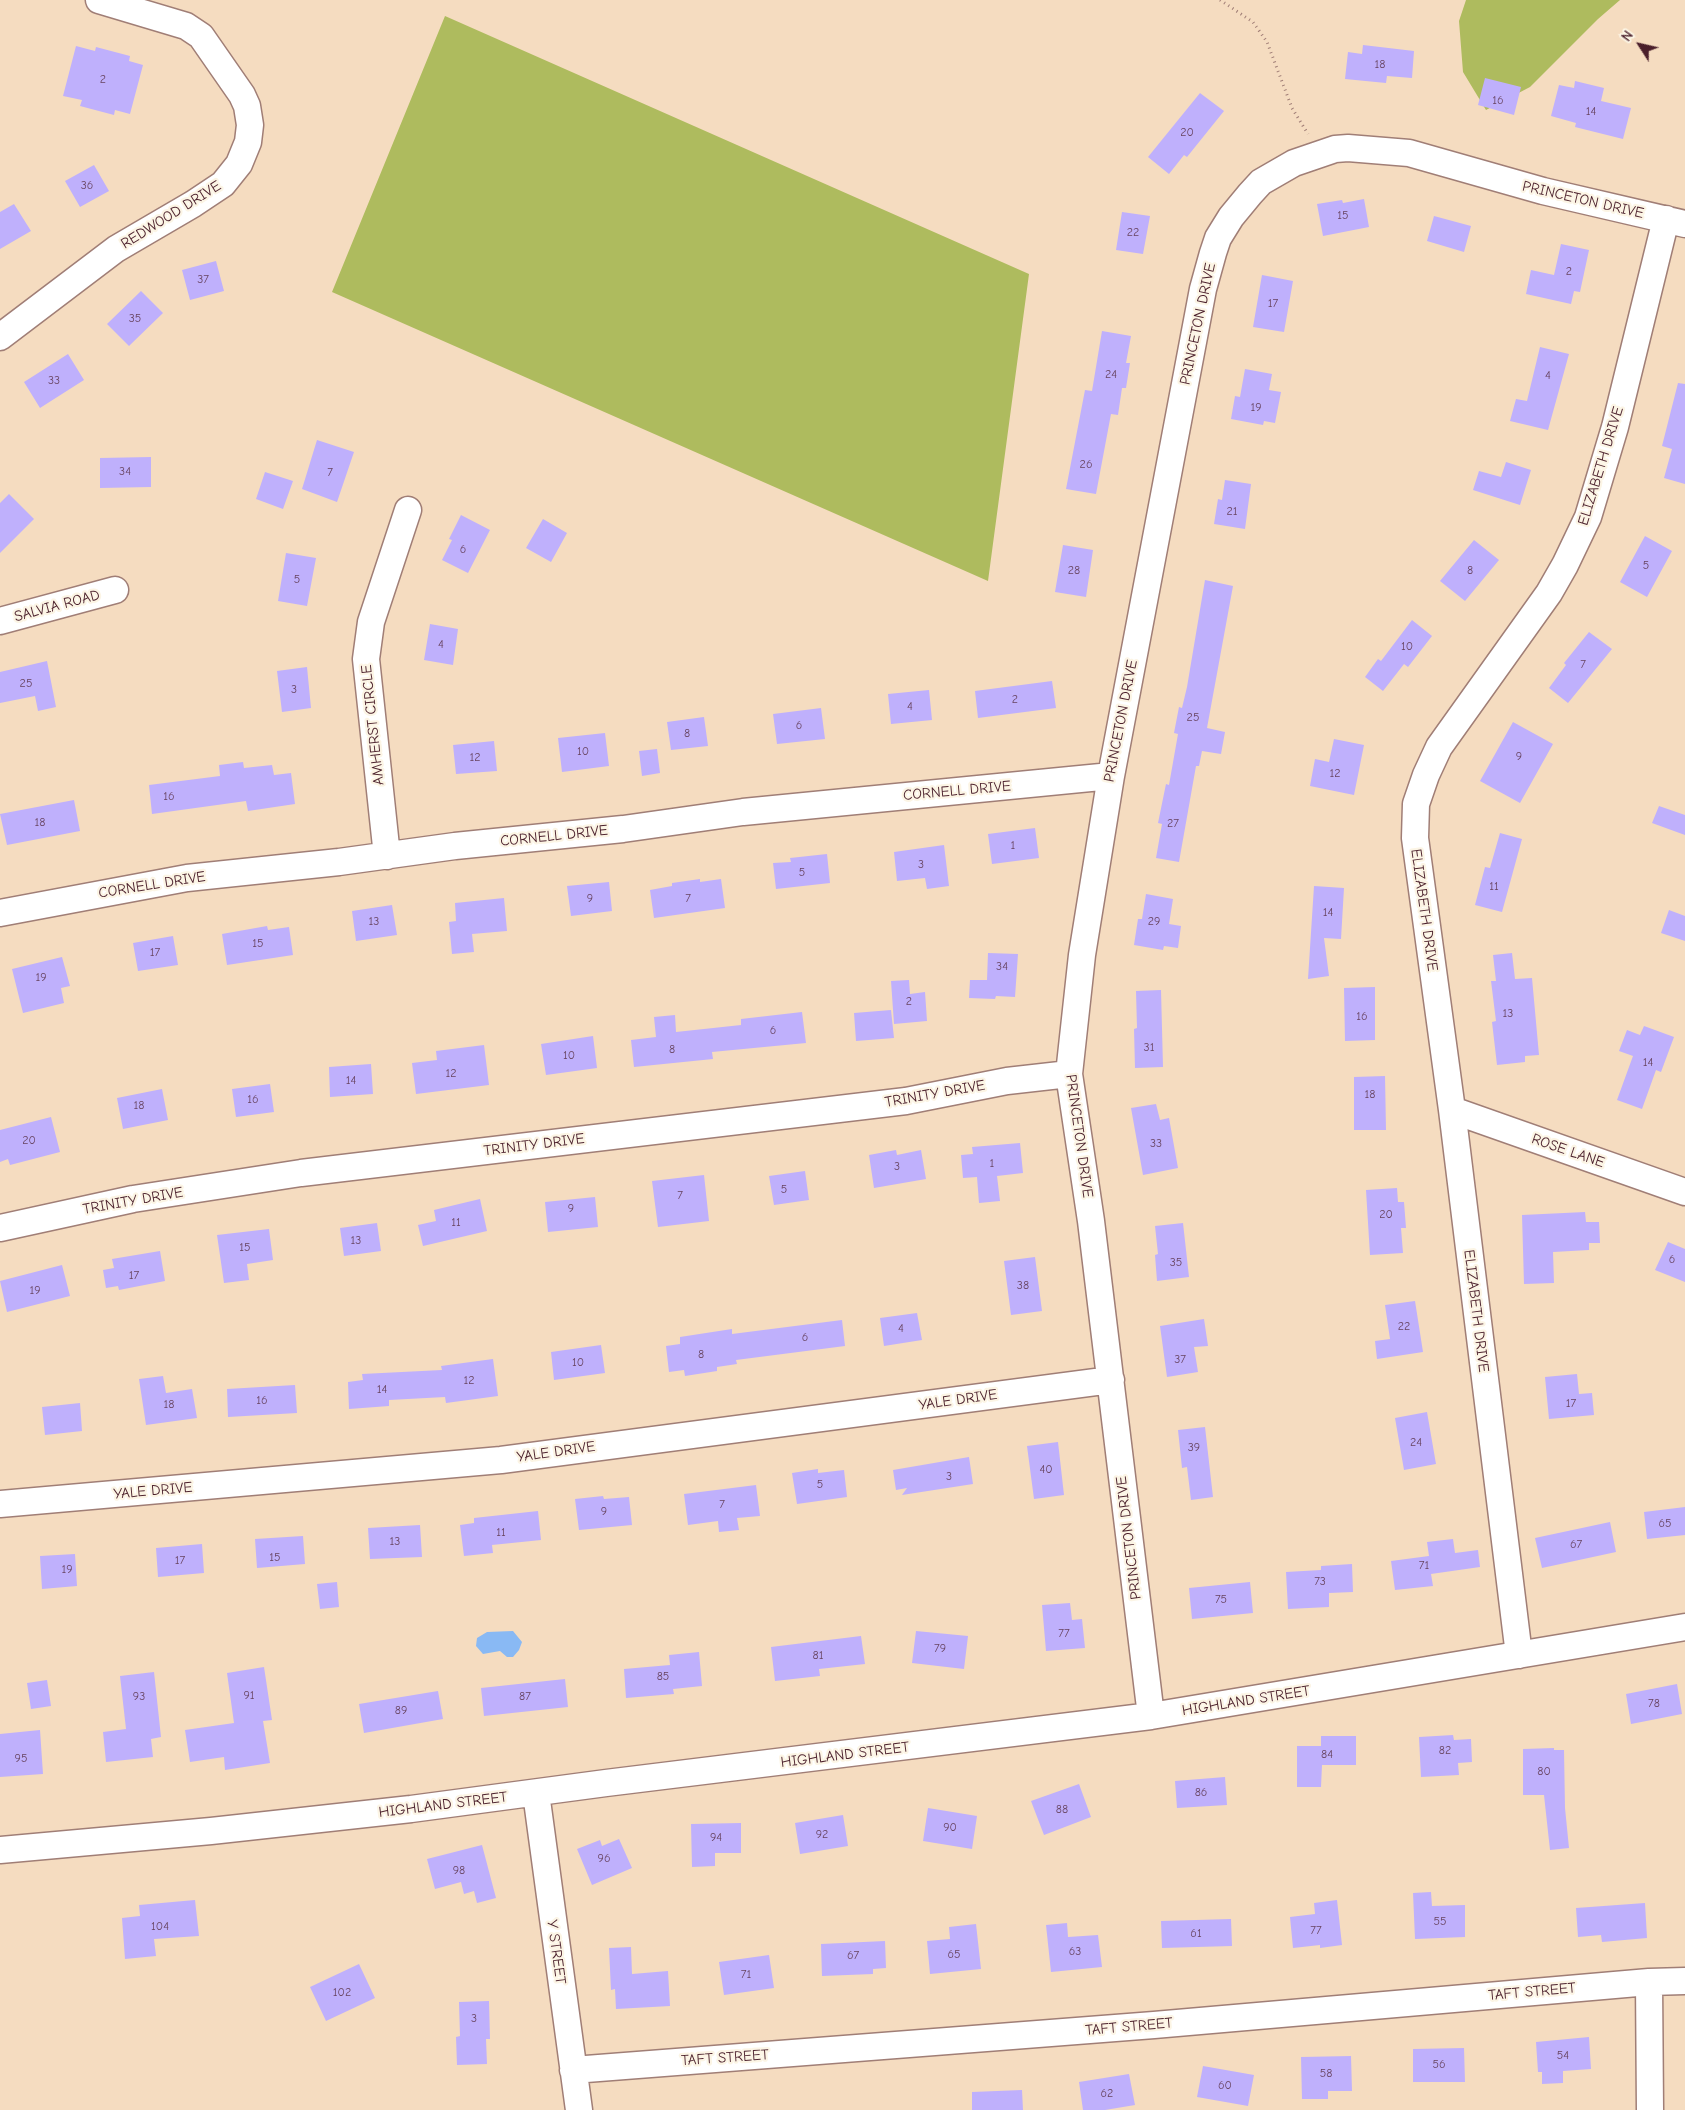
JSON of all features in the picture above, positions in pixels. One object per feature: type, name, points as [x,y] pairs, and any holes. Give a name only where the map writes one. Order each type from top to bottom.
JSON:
[{"type":"street","name":"REDWOOD DRIVE","points":[[0,337],[116,249],[193,204],[223,184],[239,164],[248,142],[250,125],[248,106],[201,36],[186,26],[169,10],[99,0]]},
{"type":"street","name":"PRINCETON DRIVE","points":[[1151,1716],[1111,1380],[1069,1074],[1082,955],[1111,776],[1204,289],[1218,238],[1232,217],[1261,182],[1281,168],[1320,153],[1348,148],[1409,153],[1543,191],[1676,221]]},
{"type":"street","name":"ELIZABETH DRIVE","points":[[1519,1655],[1452,1110],[1414,838],[1416,804],[1439,746],[1549,593],[1588,517],[1676,221]]},
{"type":"street","name":"AMHERST CIRCLE","points":[[387,856],[366,659],[371,622],[408,510]]},
{"type":"street","name":"SALVIA ROAD","points":[[0,621],[115,590]]},
{"type":"street","name":"CORNELL DRIVE","points":[[0,913],[187,878],[387,856],[455,846],[623,829],[743,812],[1111,776]]},
{"type":"street","name":"TRINITY DRIVE","points":[[0,1228],[133,1199],[301,1173],[906,1101],[1007,1081],[1069,1074]]},
{"type":"street","name":"ROSE LANE","points":[[1452,1110],[1685,1192]]},
{"type":"street","name":"YALE DRIVE","points":[[0,1504],[501,1460],[1111,1380]]},
{"type":"street","name":"HIGHLAND STREET","points":[[0,1850],[224,1830],[411,1809],[1151,1716],[1685,1627]]},
{"type":"street","name":"Y STREET","points":[[536,1793],[579,2110]]},
{"type":"street","name":"TAFT STREET","points":[[573,2070],[1154,2025],[1649,1982],[1685,1981]]},
{"type":"street","points":[[1649,1982],[1650,2110]]},
{"type":"path","points":[[1220,0],[1253,22],[1267,42],[1292,108],[1320,153]]},
{"type":"green space","points":[[1466,0],[1620,0],[1598,19],[1530,87],[1486,110],[1463,72],[1459,21]]},
{"type":"green space","points":[[445,16],[1029,274],[988,581],[332,292]]},
{"type":"water","points":[[513,1631],[522,1642],[519,1650],[513,1657],[507,1657],[500,1651],[483,1654],[476,1646],[477,1638],[487,1632]]},
{"type":"building","points":[[1363,45],[1414,51],[1412,78],[1387,76],[1386,83],[1345,79],[1348,52],[1362,54]]},
{"type":"building","points":[[76,46],[95,51],[96,47],[130,56],[129,61],[143,65],[130,114],[115,110],[114,115],[80,106],[82,100],[63,96]]},
{"type":"building","points":[[1485,78],[1521,87],[1514,115],[1478,105]]},
{"type":"building","points":[[1575,81],[1604,88],[1601,101],[1631,108],[1623,139],[1575,127],[1576,123],[1551,116],[1559,85],[1574,88]]},
{"type":"building","points":[[1200,93],[1224,111],[1187,157],[1184,155],[1169,174],[1148,157]]},
{"type":"building","points":[[94,165],[109,191],[80,207],[65,181]]},
{"type":"building","points":[[1364,199],[1369,227],[1323,236],[1317,204],[1342,200],[1343,203]]},
{"type":"building","points":[[14,204],[31,231],[0,249],[0,212]]},
{"type":"building","points":[[1122,212],[1150,216],[1143,254],[1116,250]]},
{"type":"building","points":[[1434,216],[1471,226],[1464,252],[1427,241]]},
{"type":"building","points":[[1561,244],[1589,250],[1580,292],[1574,291],[1571,304],[1526,294],[1531,270],[1554,275]]},
{"type":"building","points":[[216,261],[224,291],[190,300],[182,270]]},
{"type":"building","points":[[1262,275],[1293,281],[1284,332],[1253,327]]},
{"type":"building","points":[[141,291],[163,313],[129,346],[107,324]]},
{"type":"building","points":[[1102,331],[1131,336],[1126,363],[1130,363],[1126,388],[1122,388],[1118,415],[1111,414],[1096,494],[1066,489],[1085,390],[1092,391]]},
{"type":"building","points":[[1540,347],[1569,354],[1548,430],[1510,421],[1516,399],[1527,401]]},
{"type":"building","points":[[68,354],[84,380],[40,408],[24,382]]},
{"type":"building","points":[[1245,369],[1272,374],[1269,390],[1281,392],[1275,423],[1264,421],[1263,425],[1231,419],[1235,396],[1240,397]]},
{"type":"building","points":[[1678,383],[1685,384],[1685,484],[1664,478],[1672,449],[1662,446]]},
{"type":"building","points":[[317,440],[354,452],[337,502],[302,489]]},
{"type":"building","points":[[151,457],[151,487],[100,488],[100,458]]},
{"type":"building","points":[[1506,462],[1531,470],[1520,505],[1473,490],[1479,471],[1501,477]]},
{"type":"building","points":[[265,472],[293,481],[283,509],[256,499]]},
{"type":"building","points":[[1225,480],[1251,484],[1245,529],[1214,524],[1218,499],[1222,500]]},
{"type":"building","points":[[9,494],[34,519],[0,553],[0,503]]},
{"type":"building","points":[[461,515],[490,530],[468,573],[442,560],[452,540],[449,539]]},
{"type":"building","points":[[543,519],[567,533],[551,562],[526,548]]},
{"type":"building","points":[[1645,536],[1672,551],[1647,597],[1620,582]]},
{"type":"building","points":[[1474,540],[1499,560],[1465,601],[1440,581]]},
{"type":"building","points":[[1063,545],[1093,550],[1086,597],[1055,592]]},
{"type":"building","points":[[286,553],[316,558],[307,606],[278,601]]},
{"type":"building","points":[[1205,580],[1233,586],[1207,728],[1225,732],[1221,754],[1202,751],[1199,766],[1196,766],[1179,862],[1156,858],[1162,824],[1158,823],[1166,784],[1169,785],[1178,734],[1174,733],[1179,707],[1182,708],[1187,687]]},
{"type":"building","points":[[1412,620],[1432,636],[1408,667],[1404,664],[1383,691],[1365,677],[1378,659],[1381,661]]},
{"type":"building","points":[[430,624],[458,629],[453,665],[424,660]]},
{"type":"building","points":[[1589,632],[1612,649],[1568,703],[1549,688],[1566,665],[1564,663]]},
{"type":"building","points":[[47,661],[56,707],[38,711],[35,696],[0,703],[0,672]]},
{"type":"building","points":[[307,667],[311,708],[282,712],[277,671]]},
{"type":"building","points":[[1052,681],[1056,708],[978,718],[975,691]]},
{"type":"building","points":[[929,690],[932,720],[891,724],[888,694]]},
{"type":"building","points":[[821,708],[825,739],[777,744],[773,714]]},
{"type":"building","points":[[704,717],[708,746],[671,750],[667,722]]},
{"type":"building","points":[[1513,722],[1553,744],[1520,803],[1480,781]]},
{"type":"building","points":[[605,733],[609,766],[562,772],[558,738]]},
{"type":"building","points":[[1334,739],[1364,745],[1354,795],[1310,786],[1315,759],[1329,762]]},
{"type":"building","points":[[494,741],[497,771],[456,774],[453,745]]},
{"type":"building","points":[[657,749],[660,773],[642,776],[639,751]]},
{"type":"building","points":[[243,762],[244,768],[272,765],[274,775],[291,773],[295,804],[248,811],[246,801],[152,814],[149,785],[220,776],[219,765]]},
{"type":"building","points":[[74,800],[80,831],[7,845],[0,814]]},
{"type":"building","points":[[1659,806],[1685,815],[1685,835],[1652,823]]},
{"type":"building","points":[[1035,828],[1039,858],[992,864],[988,834]]},
{"type":"building","points":[[1500,833],[1522,839],[1502,912],[1475,905],[1485,867],[1490,868]]},
{"type":"building","points":[[944,845],[949,886],[927,889],[925,878],[897,881],[894,852]]},
{"type":"building","points":[[827,854],[830,883],[776,889],[773,863],[791,862],[790,858]]},
{"type":"building","points":[[700,879],[700,882],[721,879],[725,908],[654,918],[650,890],[672,886],[672,883]]},
{"type":"building","points":[[609,882],[612,911],[571,916],[567,886]]},
{"type":"building","points":[[1314,886],[1344,888],[1341,939],[1324,938],[1329,976],[1308,979]]},
{"type":"building","points":[[1146,894],[1173,899],[1169,924],[1181,926],[1178,948],[1164,946],[1163,950],[1134,945],[1138,919],[1142,919]]},
{"type":"building","points":[[504,898],[507,931],[472,934],[474,952],[452,954],[449,922],[456,921],[455,903]]},
{"type":"building","points":[[392,905],[397,935],[356,941],[352,911]]},
{"type":"building","points":[[1669,910],[1685,916],[1685,941],[1661,933]]},
{"type":"building","points":[[267,926],[268,930],[289,927],[293,955],[227,965],[222,934]]},
{"type":"building","points":[[173,936],[178,965],[138,971],[133,943]]},
{"type":"building","points":[[988,953],[1018,954],[1015,997],[996,996],[995,999],[969,998],[970,980],[987,980]]},
{"type":"building","points":[[1512,953],[1515,979],[1532,978],[1539,1055],[1525,1056],[1525,1062],[1497,1065],[1492,1022],[1496,1021],[1491,981],[1496,981],[1493,955]]},
{"type":"building","points":[[62,957],[70,986],[61,988],[64,1003],[23,1013],[12,969]]},
{"type":"building","points":[[909,980],[910,994],[925,992],[927,1021],[894,1024],[891,981]]},
{"type":"building","points":[[1375,987],[1375,1040],[1345,1041],[1344,988]]},
{"type":"building","points":[[1161,990],[1163,1067],[1135,1068],[1134,1029],[1137,1028],[1136,991]]},
{"type":"building","points":[[891,1010],[894,1038],[856,1041],[854,1013]]},
{"type":"building","points":[[802,1012],[806,1043],[712,1052],[713,1059],[634,1067],[631,1040],[656,1037],[654,1017],[675,1015],[676,1032],[741,1025],[741,1019]]},
{"type":"building","points":[[1644,1026],[1674,1037],[1661,1072],[1656,1070],[1642,1109],[1617,1100],[1633,1056],[1619,1051],[1627,1030],[1640,1035]]},
{"type":"building","points":[[593,1036],[597,1068],[546,1075],[541,1044]]},
{"type":"building","points":[[484,1045],[489,1085],[416,1094],[412,1063],[437,1060],[436,1051]]},
{"type":"building","points":[[371,1064],[373,1094],[330,1097],[329,1067]]},
{"type":"building","points":[[1385,1076],[1386,1130],[1354,1130],[1354,1077]]},
{"type":"building","points":[[270,1084],[274,1112],[236,1117],[232,1089]]},
{"type":"building","points":[[162,1089],[168,1120],[123,1129],[117,1098]]},
{"type":"building","points":[[1156,1104],[1160,1120],[1169,1118],[1178,1168],[1143,1175],[1131,1108]]},
{"type":"building","points":[[51,1117],[60,1152],[10,1165],[8,1159],[0,1162],[0,1130]]},
{"type":"building","points":[[1020,1143],[1023,1173],[997,1176],[1000,1201],[979,1203],[977,1177],[963,1178],[961,1155],[973,1154],[972,1147]]},
{"type":"building","points":[[896,1150],[897,1155],[921,1150],[926,1179],[874,1188],[869,1155]]},
{"type":"building","points":[[805,1171],[809,1200],[774,1205],[769,1176]]},
{"type":"building","points":[[704,1175],[709,1221],[658,1227],[652,1181]]},
{"type":"building","points":[[1397,1188],[1398,1202],[1404,1202],[1406,1228],[1401,1228],[1403,1253],[1370,1255],[1366,1190]]},
{"type":"building","points":[[595,1197],[598,1227],[548,1232],[545,1202]]},
{"type":"building","points":[[480,1199],[487,1231],[423,1246],[418,1225],[436,1221],[434,1210]]},
{"type":"building","points":[[1585,1212],[1586,1222],[1599,1222],[1600,1243],[1589,1243],[1589,1250],[1553,1252],[1554,1283],[1524,1284],[1522,1215]]},
{"type":"building","points":[[377,1223],[381,1251],[344,1256],[340,1228]]},
{"type":"building","points":[[1183,1223],[1189,1277],[1157,1281],[1155,1255],[1158,1254],[1155,1226]]},
{"type":"building","points":[[269,1229],[273,1260],[247,1264],[249,1280],[224,1283],[217,1235]]},
{"type":"building","points":[[1668,1242],[1685,1249],[1685,1282],[1655,1270]]},
{"type":"building","points":[[160,1251],[165,1281],[119,1290],[118,1286],[106,1288],[103,1270],[114,1268],[112,1259]]},
{"type":"building","points":[[1035,1257],[1042,1311],[1011,1315],[1004,1261]]},
{"type":"building","points":[[62,1265],[70,1296],[7,1312],[0,1281]]},
{"type":"building","points":[[1415,1301],[1423,1352],[1377,1359],[1375,1341],[1390,1339],[1385,1305]]},
{"type":"building","points":[[917,1313],[922,1340],[884,1346],[880,1318]]},
{"type":"building","points":[[1204,1319],[1208,1346],[1194,1347],[1198,1372],[1167,1377],[1160,1326]]},
{"type":"building","points":[[842,1320],[845,1346],[736,1360],[737,1364],[717,1367],[717,1371],[685,1376],[684,1370],[669,1372],[666,1346],[680,1344],[680,1337],[732,1329],[732,1334]]},
{"type":"building","points":[[601,1345],[605,1373],[554,1380],[551,1352]]},
{"type":"building","points":[[493,1359],[498,1396],[446,1403],[445,1397],[389,1400],[389,1406],[349,1409],[348,1382],[363,1380],[362,1374],[442,1370],[441,1366]]},
{"type":"building","points":[[1577,1374],[1579,1394],[1592,1393],[1594,1415],[1549,1419],[1545,1377]]},
{"type":"building","points":[[163,1376],[166,1393],[192,1389],[197,1418],[146,1425],[139,1379]]},
{"type":"building","points":[[295,1385],[297,1413],[228,1417],[227,1389]]},
{"type":"building","points":[[80,1403],[82,1431],[45,1435],[42,1407]]},
{"type":"building","points":[[1427,1412],[1436,1464],[1404,1470],[1395,1418]]},
{"type":"building","points":[[1205,1427],[1213,1497],[1191,1500],[1187,1467],[1182,1468],[1178,1430]]},
{"type":"building","points":[[1058,1442],[1064,1495],[1034,1499],[1027,1446]]},
{"type":"building","points":[[969,1457],[973,1484],[902,1495],[907,1488],[896,1490],[893,1470]]},
{"type":"building","points":[[818,1469],[818,1473],[844,1470],[847,1497],[797,1504],[792,1473]]},
{"type":"building","points":[[756,1485],[760,1516],[737,1518],[739,1530],[719,1532],[718,1521],[688,1525],[684,1494]]},
{"type":"building","points":[[603,1496],[604,1499],[629,1497],[632,1525],[579,1530],[575,1499]]},
{"type":"building","points":[[1685,1507],[1685,1535],[1647,1539],[1644,1512]]},
{"type":"building","points":[[538,1511],[541,1540],[492,1545],[493,1553],[464,1556],[460,1525],[474,1523],[474,1518]]},
{"type":"building","points":[[1610,1522],[1616,1552],[1542,1568],[1535,1538]]},
{"type":"building","points":[[420,1525],[422,1557],[370,1559],[368,1528]]},
{"type":"building","points":[[303,1536],[305,1564],[257,1568],[255,1539]]},
{"type":"building","points":[[1453,1539],[1455,1553],[1478,1550],[1480,1567],[1431,1574],[1433,1586],[1395,1590],[1391,1561],[1429,1556],[1427,1542]]},
{"type":"building","points":[[202,1544],[204,1573],[158,1577],[156,1548]]},
{"type":"building","points":[[75,1554],[77,1586],[42,1589],[40,1556]]},
{"type":"building","points":[[1352,1564],[1353,1592],[1329,1593],[1329,1607],[1288,1609],[1286,1572],[1321,1570],[1321,1566]]},
{"type":"building","points":[[337,1582],[339,1607],[320,1609],[317,1584]]},
{"type":"building","points":[[1250,1582],[1253,1613],[1192,1619],[1189,1588]]},
{"type":"building","points":[[1070,1603],[1072,1620],[1082,1619],[1085,1648],[1046,1651],[1042,1605]]},
{"type":"building","points":[[916,1631],[968,1636],[964,1669],[912,1663]]},
{"type":"building","points":[[861,1636],[865,1664],[819,1669],[820,1676],[775,1681],[771,1647]]},
{"type":"building","points":[[699,1652],[702,1686],[673,1689],[674,1694],[626,1698],[624,1669],[670,1665],[669,1655]]},
{"type":"building","points":[[264,1667],[272,1720],[263,1721],[270,1763],[225,1770],[224,1757],[190,1762],[185,1730],[234,1723],[227,1673]]},
{"type":"building","points":[[154,1672],[161,1737],[151,1739],[153,1757],[106,1762],[103,1732],[126,1729],[120,1676]]},
{"type":"building","points":[[565,1679],[568,1707],[484,1716],[481,1688]]},
{"type":"building","points":[[47,1680],[51,1706],[31,1709],[27,1683]]},
{"type":"building","points":[[1677,1684],[1682,1714],[1631,1724],[1626,1694]]},
{"type":"building","points":[[438,1691],[443,1719],[364,1733],[359,1704]]},
{"type":"building","points":[[40,1730],[43,1774],[0,1777],[0,1734]]},
{"type":"building","points":[[1453,1735],[1454,1740],[1471,1739],[1472,1762],[1458,1763],[1459,1775],[1421,1777],[1419,1737]]},
{"type":"building","points":[[1321,1736],[1356,1736],[1356,1765],[1322,1765],[1321,1787],[1297,1787],[1297,1746],[1321,1746]]},
{"type":"building","points":[[1554,1748],[1554,1750],[1564,1750],[1565,1808],[1569,1848],[1550,1850],[1544,1795],[1523,1795],[1523,1749]]},
{"type":"building","points":[[1225,1777],[1227,1805],[1177,1808],[1175,1781]]},
{"type":"building","points":[[1079,1784],[1091,1817],[1044,1835],[1031,1801]]},
{"type":"building","points":[[928,1808],[977,1816],[972,1849],[923,1841]]},
{"type":"building","points":[[843,1815],[848,1846],[800,1854],[795,1823]]},
{"type":"building","points":[[741,1823],[741,1853],[715,1853],[715,1866],[692,1867],[691,1824]]},
{"type":"building","points":[[619,1839],[632,1868],[592,1885],[577,1849],[600,1840],[602,1846]]},
{"type":"building","points":[[482,1845],[496,1898],[477,1903],[474,1891],[464,1894],[461,1882],[435,1889],[427,1859]]},
{"type":"building","points":[[1431,1892],[1432,1906],[1465,1905],[1465,1937],[1415,1939],[1413,1893]]},
{"type":"building","points":[[195,1900],[199,1936],[154,1939],[156,1956],[125,1959],[122,1918],[140,1916],[139,1905]]},
{"type":"building","points":[[1337,1900],[1342,1945],[1320,1948],[1320,1945],[1293,1948],[1290,1917],[1315,1914],[1314,1903]]},
{"type":"building","points":[[1645,1903],[1647,1938],[1602,1942],[1601,1935],[1578,1937],[1576,1908]]},
{"type":"building","points":[[1231,1919],[1232,1946],[1162,1948],[1161,1921]]},
{"type":"building","points":[[1067,1923],[1068,1937],[1098,1935],[1102,1967],[1051,1972],[1046,1925]]},
{"type":"building","points":[[976,1924],[981,1969],[930,1974],[927,1941],[950,1939],[949,1927]]},
{"type":"building","points":[[885,1941],[886,1968],[873,1969],[873,1974],[822,1976],[821,1944]]},
{"type":"building","points":[[631,1947],[632,1974],[668,1971],[670,2006],[616,2009],[615,1989],[611,1990],[609,1948]]},
{"type":"building","points":[[769,1955],[774,1988],[724,1995],[719,1962]]},
{"type":"building","points":[[359,1964],[375,1998],[326,2021],[310,1987]]},
{"type":"building","points":[[489,2001],[490,2039],[486,2039],[487,2064],[457,2065],[456,2037],[460,2036],[459,2002]]},
{"type":"building","points":[[1589,2037],[1591,2069],[1563,2071],[1563,2083],[1542,2084],[1542,2072],[1538,2072],[1536,2042]]},
{"type":"building","points":[[1464,2048],[1465,2082],[1413,2082],[1413,2049]]},
{"type":"building","points":[[1351,2056],[1352,2091],[1328,2091],[1328,2099],[1302,2099],[1301,2057]]},
{"type":"building","points":[[1203,2066],[1254,2075],[1248,2106],[1197,2097]]},
{"type":"building","points":[[1129,2074],[1135,2105],[1105,2110],[1083,2110],[1079,2082]]},
{"type":"building","points":[[1022,2090],[1023,2110],[972,2110],[972,2092]]}]
